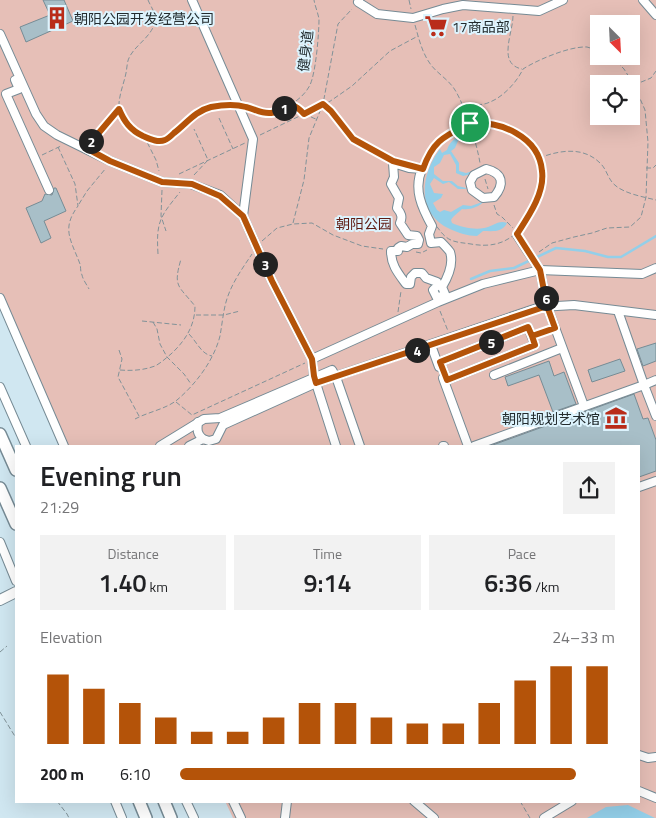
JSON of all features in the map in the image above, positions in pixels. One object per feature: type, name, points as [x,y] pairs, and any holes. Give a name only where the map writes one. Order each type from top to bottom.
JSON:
[{"type":"highway","points":[[0,434],[15,468]]},
{"type":"highway","points":[[0,488],[15,522]]},
{"type":"highway","points":[[139,803],[146,818]]},
{"type":"highway","points":[[165,803],[171,818]]},
{"type":"main road","points":[[0,594],[15,592]]},
{"type":"main road","points":[[0,600],[15,592]]},
{"type":"street","points":[[192,0],[253,139],[243,216]]},
{"type":"street","points":[[359,1],[377,14],[413,18],[463,5],[539,11],[564,0]]},
{"type":"street","points":[[643,0],[656,15]]},
{"type":"street","points":[[0,34],[36,114],[44,126],[57,135],[110,161],[162,182],[192,184],[220,196],[243,216],[272,281],[312,359],[315,380],[336,445]]},
{"type":"street","points":[[0,46],[19,88],[6,94],[49,190]]},
{"type":"street","points":[[393,163],[409,168],[422,169],[418,178],[421,206],[432,226],[428,234],[431,243],[442,242],[450,251],[451,265],[448,278],[442,287],[445,294],[437,298],[433,290],[437,282],[426,278],[422,273],[415,273],[411,277],[410,284],[406,284],[401,277],[391,260],[391,251],[398,251],[398,248],[401,246],[407,247],[412,244],[418,244],[419,240],[417,236],[408,235],[400,223],[402,219],[401,213],[397,208],[399,198],[392,184],[394,177],[393,163]]},
{"type":"street","points":[[482,170],[494,171],[500,177],[502,183],[494,197],[491,197],[482,198],[472,190],[470,182],[474,175],[482,170]]},
{"type":"street","points":[[517,234],[540,270],[547,306],[584,406]]},
{"type":"street","points":[[312,359],[434,303],[483,284],[540,270],[642,274],[656,268]]},
{"type":"street","points":[[0,298],[64,445]]},
{"type":"street","points":[[220,445],[216,438],[221,422],[315,380],[336,377],[547,306],[574,305],[656,315]]},
{"type":"street","points":[[618,311],[656,416]]},
{"type":"street","points":[[528,327],[532,336],[535,345],[447,380],[440,362],[528,327]]},
{"type":"street","points":[[431,345],[468,445]]},
{"type":"street","points":[[494,375],[562,348]]},
{"type":"street","points":[[336,377],[360,445]]},
{"type":"street","points":[[477,445],[656,380]]},
{"type":"street","points":[[0,387],[26,445]]},
{"type":"street","points":[[162,445],[198,422],[211,417],[221,422]]},
{"type":"street","points":[[198,422],[197,430],[199,436],[209,441],[216,438]]},
{"type":"street","points":[[191,445],[203,439]]},
{"type":"street","points":[[640,487],[656,481]]},
{"type":"street","points":[[0,542],[15,579]]},
{"type":"street","points":[[640,755],[648,758],[656,757]]},
{"type":"street","points":[[640,791],[656,798]]},
{"type":"street","points":[[116,803],[122,818]]},
{"type":"street","points":[[187,803],[194,818]]},
{"type":"street","points":[[234,803],[241,818]]},
{"type":"street","points":[[285,818],[287,803]]},
{"type":"street","points":[[416,803],[434,818]]},
{"type":"street","points":[[544,818],[569,803]]},
{"type":"path","points":[[148,0],[156,16],[154,27],[128,59],[119,96],[119,109],[124,121],[132,129],[144,136],[156,160],[162,182],[161,216],[166,231]]},
{"type":"path","name":"健身道","points":[[144,136],[156,141],[166,140],[199,112],[212,107],[240,106],[258,112],[273,113],[291,105],[305,93],[311,83],[319,18],[314,0]]},
{"type":"path","points":[[410,0],[422,50],[431,65],[455,89],[470,123],[482,170],[497,214],[510,224]]},
{"type":"path","points":[[292,224],[304,180],[309,138],[323,104],[338,24],[359,1]]},
{"type":"path","points":[[513,9],[513,22],[507,52],[510,63],[517,68],[523,69]]},
{"type":"path","points":[[180,174],[329,102],[352,86],[390,51],[418,36]]},
{"type":"path","points":[[462,105],[490,102],[502,94],[519,77],[523,69],[531,63],[560,52],[586,47],[590,48]]},
{"type":"path","points":[[620,65],[628,75]]},
{"type":"path","points":[[640,83],[651,78],[656,72]]},
{"type":"path","points":[[531,256],[552,243],[607,228],[630,227],[641,217],[646,197],[648,142],[644,110],[640,100]]},
{"type":"path","points":[[323,104],[331,111],[353,139],[385,157]]},
{"type":"path","points":[[291,105],[298,107],[304,114],[317,119]]},
{"type":"path","points":[[86,148],[119,109]]},
{"type":"path","points":[[219,118],[233,149]]},
{"type":"path","points":[[470,123],[485,123],[511,130],[528,141],[538,158],[542,172],[540,190],[534,209],[517,234],[501,242],[478,246],[448,240],[434,224],[423,205],[420,179],[426,158],[440,139],[470,123]]},
{"type":"path","points":[[35,159],[72,142]]},
{"type":"path","points":[[58,147],[75,184],[78,206]]},
{"type":"path","points":[[538,158],[569,151],[591,155],[602,165],[608,178],[617,187],[636,195],[656,200]]},
{"type":"path","points":[[89,289],[82,275],[81,266],[72,249],[68,232],[70,217],[110,161]]},
{"type":"path","points":[[646,168],[653,168],[656,165]]},
{"type":"path","points":[[120,370],[136,371],[157,365],[181,344],[188,334],[195,314],[195,306],[179,288],[176,277],[180,259]]},
{"type":"path","points":[[395,322],[401,292],[401,277]]},
{"type":"path","points":[[434,303],[452,338]]},
{"type":"path","points":[[195,314],[224,316],[240,311]]},
{"type":"path","points":[[142,321],[181,325]]},
{"type":"path","points":[[153,322],[167,358],[192,384]]},
{"type":"path","points":[[532,336],[555,328]]},
{"type":"path","points":[[188,334],[196,341],[202,351],[213,356]]},
{"type":"path","points":[[119,350],[122,359],[118,377],[140,417]]},
{"type":"path","points":[[176,401],[192,415],[312,359]]},
{"type":"path","points":[[0,652],[7,646]]},
{"type":"path","points":[[0,712],[15,736]]},
{"type":"path","points":[[59,803],[69,818]]},
{"type":"path","points":[[521,803],[530,818]]},
{"type":"green space","name":"朝阳公园","points":[[0,0],[656,0],[656,818],[233,818],[226,803],[640,803],[640,445],[60,445],[0,308]]},
{"type":"water","points":[[468,132],[465,139],[458,141],[455,148],[451,151],[459,163],[459,171],[466,173],[473,171],[472,174],[463,176],[456,173],[456,165],[450,154],[444,155],[440,163],[434,167],[434,174],[443,181],[452,181],[466,189],[458,189],[449,182],[443,184],[434,178],[430,184],[434,193],[443,194],[441,198],[433,203],[440,212],[444,210],[451,212],[463,205],[471,206],[485,201],[474,208],[462,209],[452,218],[452,223],[463,227],[480,229],[501,222],[507,223],[500,230],[483,231],[477,236],[460,233],[439,222],[431,214],[425,193],[428,170],[440,149],[442,153],[447,150],[455,139]]},
{"type":"water","points":[[628,805],[655,818],[587,818],[606,807]]},
{"type":"building","name":"朝阳公园开发经营公司","points":[[43,0],[64,0],[73,21],[26,42],[20,27],[50,15]]},
{"type":"building","points":[[54,188],[56,188],[66,211],[44,221],[51,238],[41,243],[26,208],[42,201],[45,194],[52,195]]},
{"type":"building","points":[[656,343],[656,361],[643,366],[637,349]]},
{"type":"building","points":[[620,359],[625,371],[592,382],[588,370]]},
{"type":"building","points":[[549,361],[554,376],[564,372],[576,404],[553,412],[539,375],[508,386],[505,377]]},
{"type":"building","points":[[634,394],[643,419],[648,418],[656,440],[656,471],[640,477],[640,445],[493,445]]},
{"type":"waterway","points":[[471,279],[490,271],[514,268],[556,248],[585,251],[608,257],[621,257],[656,236]]},
{"type":"place","name":"朝阳公园开发经营公司","points":[[57,18]]},
{"type":"place","name":"17商品部","points":[[436,26]]},
{"type":"place","name":"朝阳规划艺术馆","points":[[616,418]]},
{"type":"route","points":[[470,123],[440,139],[426,158],[423,169],[393,161],[353,139],[331,111],[323,104],[304,114],[298,107],[291,105],[273,113],[258,112],[246,107],[212,107],[199,112],[187,120],[166,140],[156,141],[132,129],[124,121],[119,109],[100,129],[86,148],[110,161],[162,182],[192,184],[220,196],[243,216],[272,281],[312,359],[316,383],[547,306],[555,328],[532,336],[528,327],[440,362],[447,380],[535,345],[532,336],[555,328],[547,306],[540,270],[517,234],[534,209],[540,190],[542,172],[538,158],[528,141],[511,130],[485,123],[470,123]]}]
